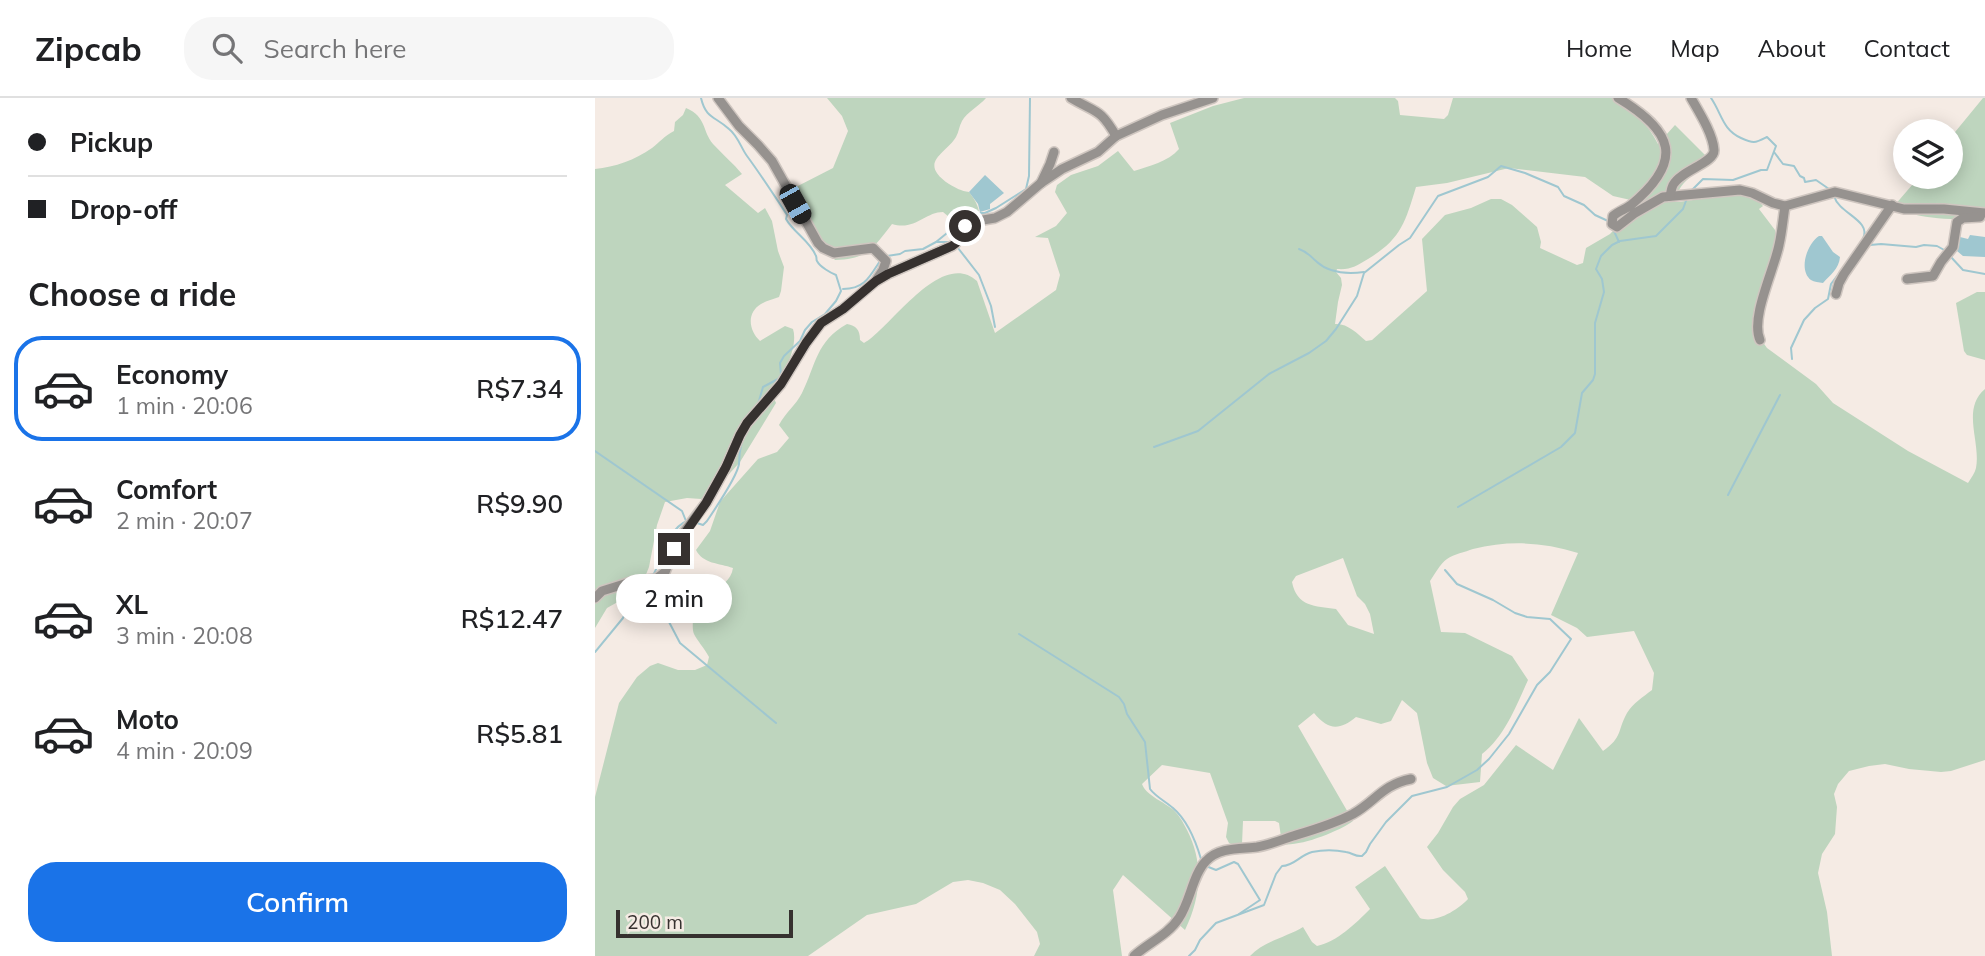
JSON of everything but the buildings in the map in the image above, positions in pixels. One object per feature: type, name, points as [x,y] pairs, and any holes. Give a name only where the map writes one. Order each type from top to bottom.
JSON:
[{"type":"street","points":[[718,98],[739,126],[772,161],[812,234],[823,248],[839,254],[873,248],[890,264],[905,265]]},
{"type":"street","points":[[1071,98],[1098,111],[1108,121],[1116,136]]},
{"type":"street","points":[[595,598],[602,591],[634,581],[656,579],[665,572],[678,540],[696,519],[747,423],[781,384],[821,323],[843,309],[876,281],[905,265],[952,246],[971,222],[995,218],[1007,212],[1041,183],[1062,169],[1098,152],[1116,136],[1162,115],[1213,98]]},
{"type":"street","points":[[1618,98],[1642,114],[1658,131],[1665,145],[1666,162],[1663,172],[1633,204],[1611,219],[1617,227],[1655,201],[1670,196],[1747,191],[1785,206],[1835,192],[1904,209],[1944,209],[1985,215]]},
{"type":"street","points":[[1670,196],[1675,182],[1693,167],[1710,160],[1714,154],[1705,125],[1691,98]]},
{"type":"street","points":[[1041,183],[1054,152]]},
{"type":"street","points":[[1836,294],[1844,274],[1892,205]]},
{"type":"street","points":[[1760,340],[1757,329],[1759,312],[1780,243],[1785,206]]},
{"type":"street","points":[[1907,279],[1930,278],[1936,274],[1941,262],[1953,247],[1956,226],[1960,219],[1985,215]]},
{"type":"street","points":[[876,281],[886,261]]},
{"type":"street","points":[[1134,956],[1169,930],[1178,919],[1200,870],[1213,855],[1222,851],[1262,846],[1328,825],[1352,814],[1388,787],[1411,779]]},
{"type":"green space","points":[[827,98],[986,98],[964,118],[956,137],[935,164],[935,170],[940,176],[954,187],[969,192],[973,198],[979,212],[978,234],[972,236],[943,212],[937,213],[907,225],[892,224],[869,251],[855,257],[835,260],[792,189],[833,168],[848,131],[842,116]]},
{"type":"green space","points":[[1244,98],[1395,98],[1400,115],[1444,119],[1448,115],[1453,98],[1619,98],[1645,125],[1658,144],[1675,125],[1711,161],[1679,189],[1675,202],[1734,195],[1745,196],[1763,206],[1759,209],[1775,230],[1779,249],[1762,324],[1762,341],[1767,348],[1816,384],[1833,403],[1908,451],[1968,483],[1975,470],[1977,458],[1973,426],[1974,406],[1985,389],[1985,760],[1941,772],[1885,764],[1869,766],[1849,771],[1838,784],[1834,794],[1837,807],[1835,834],[1822,854],[1818,873],[1827,912],[1832,956],[1250,956],[1262,947],[1303,927],[1317,946],[1339,936],[1370,909],[1355,887],[1385,866],[1420,918],[1432,919],[1446,915],[1468,899],[1427,847],[1460,799],[1484,785],[1516,745],[1553,770],[1579,718],[1603,751],[1617,738],[1629,709],[1652,690],[1654,673],[1634,631],[1587,637],[1577,628],[1551,615],[1578,553],[1552,546],[1513,543],[1486,546],[1453,556],[1442,564],[1430,581],[1441,632],[1465,633],[1512,656],[1528,680],[1503,730],[1482,754],[1480,782],[1446,786],[1433,778],[1427,763],[1417,713],[1402,700],[1391,721],[1381,724],[1356,717],[1344,725],[1334,727],[1324,723],[1314,713],[1298,726],[1353,821],[1308,841],[1282,844],[1279,823],[1243,821],[1242,844],[1235,846],[1229,843],[1226,837],[1228,823],[1210,773],[1162,765],[1142,784],[1151,795],[1176,812],[1184,824],[1196,855],[1197,893],[1185,930],[1123,875],[1113,890],[1122,956],[1034,956],[1040,944],[1037,932],[1015,904],[1000,890],[968,880],[953,882],[916,904],[867,915],[808,956],[595,956],[595,797],[619,703],[637,677],[650,666],[658,663],[678,670],[695,670],[707,665],[709,657],[693,632],[695,607],[705,594],[725,582],[733,568],[707,561],[696,550],[710,531],[720,502],[758,459],[777,452],[789,438],[779,425],[802,393],[823,346],[847,324],[857,329],[860,340],[864,343],[917,294],[932,282],[948,275],[963,274],[977,281],[995,333],[1056,290],[1060,275],[1048,238],[1035,237],[1056,226],[1067,213],[1055,192],[1057,185],[1071,175],[1098,166],[1118,151],[1134,171],[1164,160],[1179,149],[1170,123],[1213,106]],"holes":[[[1509,168],[1585,177],[1613,196],[1643,200],[1610,234],[1586,248],[1583,263],[1577,265],[1540,248],[1537,227],[1501,199],[1491,199],[1445,215],[1422,239],[1427,291],[1372,340],[1366,341],[1348,327],[1335,324],[1342,285],[1337,269],[1357,266],[1379,252],[1395,237],[1405,220],[1416,187],[1447,183]],[[1343,558],[1357,596],[1370,614],[1374,634],[1348,625],[1336,609],[1308,604],[1294,590],[1292,582],[1296,576]]]},
{"type":"green space","points":[[1985,98],[1985,220],[1926,217],[1894,206],[1909,189],[1963,189],[1963,122]]},
{"type":"green space","points":[[686,108],[698,116],[713,144],[742,174],[725,185],[758,213],[765,208],[772,221],[784,267],[781,291],[779,297],[756,308],[751,322],[760,341],[785,326],[793,329],[794,345],[773,396],[776,403],[740,462],[711,494],[701,499],[687,498],[665,502],[643,582],[632,594],[607,608],[595,628],[595,169],[625,162],[652,148],[674,131],[675,122]]},
{"type":"green space","points":[[1977,292],[1985,292],[1985,360],[1967,355],[1964,351],[1956,303]]},
{"type":"water","points":[[985,175],[1004,193],[990,204],[990,209],[980,212],[978,204],[969,192]]},
{"type":"water","points":[[1970,235],[1985,237],[1985,257],[1963,256],[1957,251],[1960,237],[1968,239]]},
{"type":"water","points":[[1819,236],[1822,236],[1840,257],[1836,268],[1823,283],[1811,280],[1805,270],[1808,251]]},
{"type":"waterway","points":[[701,98],[708,114],[735,135],[787,215],[789,224],[810,246],[818,263],[836,275],[841,291],[825,314],[812,322],[800,341],[784,356],[780,363],[781,375],[763,387],[758,404],[740,427]]},
{"type":"waterway","points":[[887,256],[923,249],[968,216],[996,208],[1026,189],[1029,176],[1030,98]]},
{"type":"waterway","points":[[1692,190],[1703,179],[1733,180],[1767,170],[1776,146],[1767,137],[1752,142],[1735,134],[1726,126],[1711,98]]},
{"type":"waterway","points":[[1774,152],[1783,164],[1794,166],[1805,182],[1816,180],[1829,189]]},
{"type":"waterway","points":[[1154,447],[1198,431],[1269,374],[1326,341],[1357,296],[1364,273],[1410,238],[1438,196],[1488,177],[1501,166],[1558,187],[1564,196],[1608,221]]},
{"type":"waterway","points":[[1834,196],[1842,208],[1863,227],[1863,239]]},
{"type":"waterway","points":[[1458,507],[1561,447],[1575,433],[1582,393],[1595,374],[1595,323],[1604,292],[1602,279],[1596,269],[1601,256],[1620,241],[1656,236],[1683,209],[1687,198]]},
{"type":"waterway","points":[[1613,229],[1619,242]]},
{"type":"waterway","points":[[937,242],[950,242]]},
{"type":"waterway","points":[[1870,245],[1937,246],[1946,251]]},
{"type":"waterway","points":[[958,248],[979,275],[991,306],[995,327]]},
{"type":"waterway","points":[[1299,249],[1333,271],[1364,272]]},
{"type":"waterway","points":[[1950,256],[1963,270],[1985,274]]},
{"type":"waterway","points":[[843,289],[861,285],[880,261]]},
{"type":"waterway","points":[[1792,359],[1791,348],[1804,320],[1828,299],[1831,284],[1840,272]]},
{"type":"waterway","points":[[1728,495],[1780,395]]},
{"type":"waterway","points":[[697,523],[703,525],[707,521],[730,485],[739,464],[742,441]]},
{"type":"waterway","points":[[595,451],[682,511],[686,521]]},
{"type":"waterway","points":[[652,577],[670,538],[680,525],[687,521]]},
{"type":"waterway","points":[[1189,956],[1216,923],[1264,905],[1282,866],[1316,851],[1348,852],[1362,856],[1386,822],[1412,796],[1447,787],[1477,770],[1509,734],[1537,685],[1550,672],[1571,639],[1550,619],[1515,613],[1457,584],[1445,570]]},
{"type":"waterway","points":[[595,652],[623,618],[628,604],[635,602],[649,585]]},
{"type":"waterway","points":[[638,596],[651,611],[668,620],[680,643],[776,723]]},
{"type":"waterway","points":[[1019,634],[1119,697],[1145,742],[1150,789],[1183,819],[1201,859]]},
{"type":"waterway","points":[[1206,866],[1216,870],[1234,862],[1238,864],[1260,900],[1239,914]]},
{"type":"route","points":[[674,549],[706,503],[747,423],[781,384],[821,323],[843,309],[876,281],[952,246],[965,226]]}]
